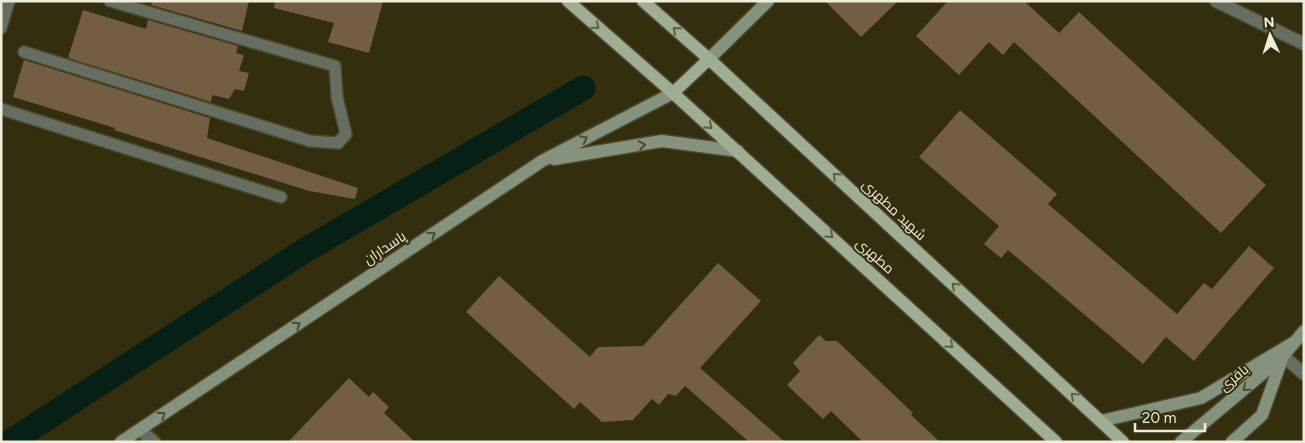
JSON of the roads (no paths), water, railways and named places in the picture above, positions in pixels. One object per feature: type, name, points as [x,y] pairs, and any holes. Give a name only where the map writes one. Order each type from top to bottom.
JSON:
[{"type":"main road","points":[[568,1],[673,93],[709,59]]},
{"type":"main road","name":"شهید مطهری","points":[[643,1],[709,59],[1123,442]]},
{"type":"main road","name":"مطهری","points":[[673,93],[1056,442]]},
{"type":"street","points":[[709,59],[768,1]]},
{"type":"street","points":[[1216,1],[1304,44]]},
{"type":"street","name":"پاسداران","points":[[121,442],[542,161],[673,93]]},
{"type":"street","points":[[542,161],[662,142],[738,151]]},
{"type":"street","points":[[1232,442],[1262,415],[1283,356],[1304,331]]},
{"type":"street","points":[[1101,421],[1201,398],[1293,343]]},
{"type":"street","points":[[1283,356],[1304,374]]},
{"type":"street","name":"باقری","points":[[1181,442],[1283,356]]},
{"type":"street","points":[[140,430],[154,442]]},
{"type":"lane","points":[[1,28],[9,1]]},
{"type":"lane","points":[[24,52],[310,141],[338,143],[346,134],[337,97],[335,66],[110,1]]},
{"type":"lane","points":[[1,109],[281,197]]},
{"type":"waterway","points":[[10,442],[304,251],[583,88]]}]
